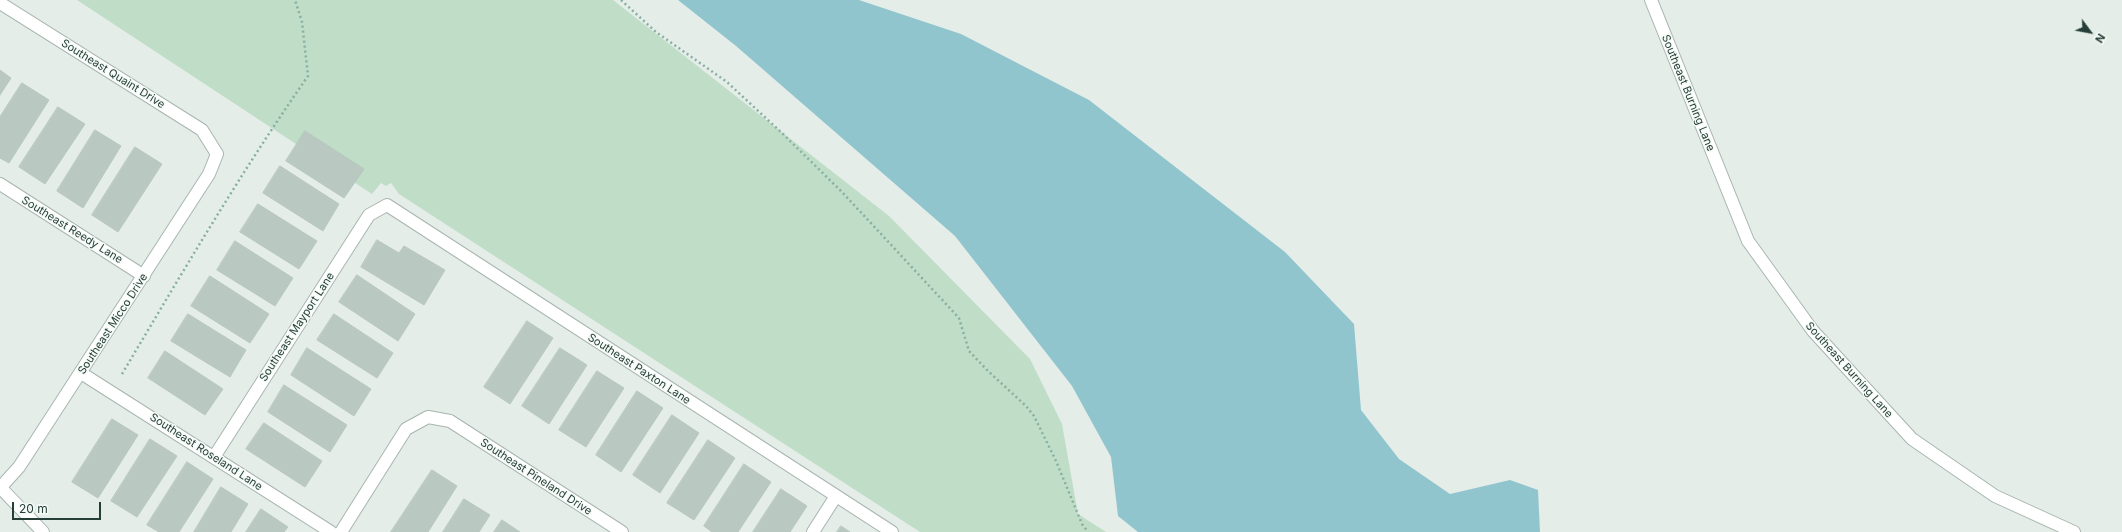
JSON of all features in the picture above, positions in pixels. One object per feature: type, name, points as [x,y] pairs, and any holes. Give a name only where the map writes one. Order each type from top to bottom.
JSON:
[{"type":"street","name":"Southeast Burning Lane","points":[[1650,0],[1748,241],[1813,331],[1912,439],[1995,496],[2074,532]]},
{"type":"street","name":"Southeast Quaint Drive","points":[[0,3],[202,130],[217,154]]},
{"type":"street","name":"Southeast Micco Drive","points":[[0,488],[19,467],[144,276],[209,174],[217,154]]},
{"type":"street","name":"Southeast Reedy Lane","points":[[0,184],[144,276]]},
{"type":"street","name":"Southeast Mayport Lane","points":[[214,457],[368,215],[387,205]]},
{"type":"street","name":"Southeast Paxton Lane","points":[[387,205],[892,532]]},
{"type":"street","name":"Southeast Roseland Lane","points":[[81,372],[331,532]]},
{"type":"street","name":"Southeast Pineland Drive","points":[[341,532],[406,429],[428,417],[450,421],[622,532]]},
{"type":"street","points":[[0,488],[43,532]]},
{"type":"street","points":[[813,532],[836,496]]},
{"type":"path","points":[[111,392],[185,268],[280,116],[308,76],[302,22],[295,0]]},
{"type":"path","points":[[620,0],[656,32],[727,82],[783,134],[842,192],[959,318],[969,351],[1026,406],[1034,416],[1056,461],[1082,524],[1088,532]]},
{"type":"green space","points":[[77,0],[613,0],[889,216],[1030,359],[1062,424],[1078,514],[1106,532],[920,532],[399,194],[391,183],[386,186],[381,183],[372,194]]},
{"type":"water","points":[[678,0],[859,0],[961,34],[1089,100],[1285,252],[1354,324],[1361,410],[1399,459],[1450,494],[1510,480],[1538,490],[1540,532],[1138,532],[1118,516],[1111,457],[1072,386],[955,236],[736,46]]},
{"type":"building","points":[[0,70],[11,78],[0,95]]},
{"type":"building","points":[[22,83],[49,100],[9,163],[0,158],[0,117]]},
{"type":"building","points":[[58,107],[85,124],[45,184],[19,167]]},
{"type":"building","points":[[95,130],[121,146],[83,208],[57,191]]},
{"type":"building","points":[[305,131],[364,169],[344,198],[286,161]]},
{"type":"building","points":[[135,147],[162,164],[118,232],[92,215]]},
{"type":"building","points":[[280,166],[339,204],[323,231],[263,193]]},
{"type":"building","points":[[258,204],[317,241],[299,269],[240,232]]},
{"type":"building","points":[[377,240],[399,253],[404,246],[445,270],[424,305],[361,267]]},
{"type":"building","points":[[235,241],[293,278],[275,306],[217,270]]},
{"type":"building","points":[[357,275],[415,314],[398,341],[339,302]]},
{"type":"building","points":[[210,276],[269,314],[250,343],[191,306]]},
{"type":"building","points":[[188,314],[246,350],[230,377],[171,341]]},
{"type":"building","points":[[334,314],[393,353],[377,378],[317,340]]},
{"type":"building","points":[[527,321],[553,338],[510,404],[484,387]]},
{"type":"building","points":[[307,348],[371,389],[354,416],[291,375]]},
{"type":"building","points":[[560,348],[587,365],[549,424],[522,406]]},
{"type":"building","points":[[165,351],[223,389],[205,415],[148,378]]},
{"type":"building","points":[[597,371],[624,388],[586,447],[559,430]]},
{"type":"building","points":[[284,385],[347,425],[330,452],[268,412]]},
{"type":"building","points":[[637,391],[663,408],[621,472],[596,455]]},
{"type":"building","points":[[672,415],[699,433],[660,493],[633,475]]},
{"type":"building","points":[[112,419],[138,435],[98,498],[72,482]]},
{"type":"building","points":[[264,423],[322,461],[305,487],[246,449]]},
{"type":"building","points":[[150,439],[177,456],[137,517],[111,501]]},
{"type":"building","points":[[708,440],[735,458],[694,520],[667,503]]},
{"type":"building","points":[[187,462],[213,479],[179,532],[159,532],[147,525]]},
{"type":"building","points":[[744,464],[771,482],[738,532],[712,532],[704,526]]},
{"type":"building","points":[[432,470],[457,486],[428,532],[391,532]]},
{"type":"building","points":[[221,487],[248,504],[231,532],[194,532]]},
{"type":"building","points":[[781,489],[807,506],[790,532],[753,532]]},
{"type":"building","points":[[464,499],[490,515],[479,532],[443,532]]},
{"type":"building","points":[[261,509],[288,527],[284,532],[246,532]]},
{"type":"building","points":[[502,520],[520,532],[494,532]]},
{"type":"building","points":[[841,526],[850,532],[837,532]]}]
